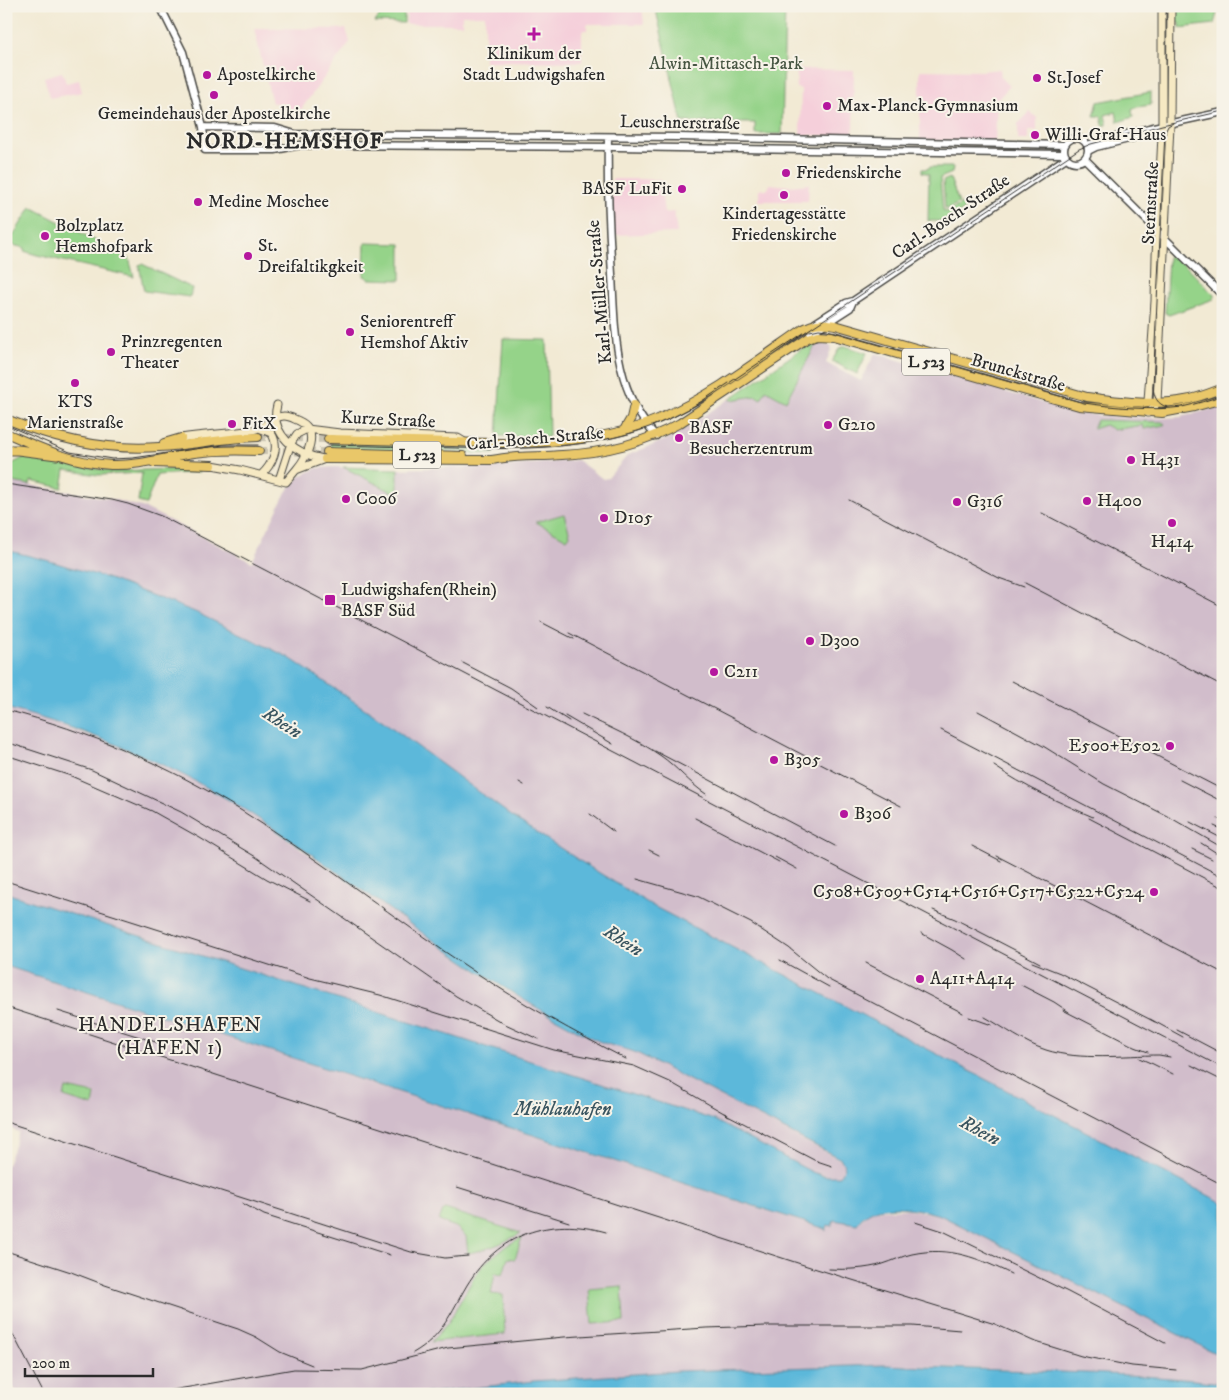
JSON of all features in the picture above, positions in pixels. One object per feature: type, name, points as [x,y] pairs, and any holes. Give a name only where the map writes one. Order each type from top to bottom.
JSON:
[{"type":"highway","points":[[6,450],[57,455]]},
{"type":"main road","name":"Sternstraße","points":[[1148,402],[1155,301],[1162,128],[1162,6]]},
{"type":"main road","name":"Sternstraße","points":[[1157,402],[1170,124],[1171,6]]},
{"type":"main road","name":"Brunckstraße","points":[[815,323],[827,323],[1087,397],[1157,402],[1185,400],[1223,388]]},
{"type":"main road","name":"Carl-Bosch-Straße","points":[[468,443],[532,442],[592,436],[645,424],[674,411],[710,391],[815,323]]},
{"type":"main road","name":"Brunckstraße","points":[[808,338],[825,335],[834,336],[1075,405],[1148,413],[1176,411],[1223,399]]},
{"type":"main road","name":"Carl-Bosch-Straße","points":[[326,456],[536,457],[586,453],[644,440],[656,436],[680,423],[808,338]]},
{"type":"main road","points":[[1148,413],[1157,402]]},
{"type":"main road","points":[[624,430],[631,418],[634,405]]},
{"type":"main road","points":[[277,410],[288,416]]},
{"type":"main road","points":[[277,410],[288,416]]},
{"type":"main road","points":[[259,428],[277,410]]},
{"type":"main road","points":[[277,410],[282,435],[290,445],[307,455],[326,456]]},
{"type":"main road","name":"Kurze Straße","points":[[288,416],[305,426],[350,434],[458,438],[468,443]]},
{"type":"main road","points":[[6,419],[48,434],[98,445],[153,448],[222,439],[258,437]]},
{"type":"main road","points":[[150,462],[160,464],[212,465],[282,481],[290,445],[305,426],[310,435],[311,444],[307,455]]},
{"type":"main road","points":[[153,448],[181,438],[259,428],[271,433],[275,440],[271,464],[261,475]]},
{"type":"main road","points":[[6,433],[57,455],[112,465],[150,462],[174,456],[212,451],[259,451]]},
{"type":"main road","points":[[586,453],[596,446],[592,436]]},
{"type":"main road","name":"L 523","points":[[328,439],[468,443]]},
{"type":"main road","name":"L 523","points":[[296,470],[307,455]]},
{"type":"main road","name":"L 523","points":[[282,481],[296,470],[326,456]]},
{"type":"street","points":[[160,6],[180,43],[203,127]]},
{"type":"street","points":[[1088,148],[1162,128],[1170,124],[1223,112]]},
{"type":"street","name":"Leuschnerstraße","points":[[1065,145],[608,136],[295,134],[275,128],[203,127],[204,150],[280,150],[295,145],[607,147],[1065,156]]},
{"type":"street","name":"Karl-Müller-Straße","points":[[608,136],[609,238],[615,330],[622,371],[634,405],[645,424],[656,436]]},
{"type":"street","points":[[1085,159],[1076,162],[1065,156],[1065,145],[1068,141],[1076,138],[1081,139],[1088,148]]},
{"type":"street","points":[[1085,159],[1088,148]]},
{"type":"street","name":"Carl-Bosch-Straße","points":[[815,323],[846,303],[853,301],[1065,156]]},
{"type":"street","points":[[1085,159],[1223,296]]},
{"type":"street","points":[[1145,218],[1158,212]]},
{"type":"street","points":[[1164,253],[1175,248]]},
{"type":"street","name":"Carl-Bosch-Straße","points":[[808,338],[811,333],[850,308],[853,301]]},
{"type":"shaded area","name":"Klinikum der Stadt Ludwigshafen","points":[[407,6],[642,6],[644,24],[587,24],[587,30],[583,30],[582,33],[582,62],[485,61],[485,15],[462,15],[462,24],[406,24]]},
{"type":"shaded area","points":[[254,28],[346,29],[350,42],[297,115],[283,103],[272,103]]},
{"type":"shaded area","name":"Max-Planck-Gymnasium","points":[[797,69],[854,70],[853,136],[800,135],[801,89],[796,88]]},
{"type":"shaded area","points":[[1000,69],[1001,78],[1010,86],[997,100],[995,142],[920,141],[920,70],[982,71]]},
{"type":"shaded area","points":[[62,72],[66,83],[79,80],[82,92],[50,98],[44,77]]},
{"type":"shaded area","points":[[1030,112],[1037,118],[1037,131],[1028,131],[1028,140],[1018,140],[1018,124]]},
{"type":"shaded area","points":[[612,179],[660,179],[664,213],[674,212],[677,233],[613,235]]},
{"type":"shaded area","name":"Kindertagesstätte Friedenskirche","points":[[770,184],[789,186],[809,184],[808,201],[759,201],[759,189],[768,189]]},
{"type":"shaded area","points":[[817,341],[832,347],[826,363],[861,381],[875,353],[1073,412],[1102,416],[1164,418],[1181,417],[1223,406],[1223,1203],[653,906],[513,817],[383,721],[288,657],[195,612],[107,578],[6,550],[6,481],[112,499],[145,508],[252,562],[286,492],[300,476],[317,468],[396,469],[508,466],[577,460],[603,479],[608,478],[628,455],[670,438]]},
{"type":"shaded area","points":[[6,708],[29,714],[110,743],[171,769],[196,782],[244,809],[503,989],[596,1040],[637,1053],[841,1160],[844,1164],[844,1171],[840,1176],[832,1177],[812,1172],[714,1120],[6,893]]},
{"type":"shaded area","points":[[6,966],[827,1230],[828,1225],[834,1220],[857,1224],[868,1213],[877,1210],[908,1209],[940,1215],[1223,1357],[1223,1383],[1042,1371],[886,1365],[678,1371],[534,1381],[421,1394],[18,1394],[6,1377],[6,1168],[19,1132],[6,1127]]},
{"type":"green space","points":[[387,6],[404,6],[404,23],[375,22]]},
{"type":"green space","name":"Alwin-Mittasch-Park","points":[[655,6],[785,6],[782,134],[755,134],[755,123],[682,122]]},
{"type":"green space","points":[[1174,6],[1219,6],[1214,24],[1180,28],[1180,23],[1174,22]]},
{"type":"green space","points":[[1151,92],[1151,105],[1137,107],[1132,110],[1133,117],[1118,122],[1116,112],[1105,115],[1107,125],[1103,125],[1101,116],[1094,116],[1098,102]]},
{"type":"green space","points":[[929,167],[953,167],[952,173],[940,178],[943,210],[946,212],[967,202],[969,206],[947,221],[928,221],[929,174],[922,172],[922,169],[928,169]]},
{"type":"green space","points":[[950,178],[959,203],[947,209],[945,208],[943,181]]},
{"type":"green space","points":[[31,207],[129,258],[134,277],[37,255],[24,251],[25,248],[8,244]]},
{"type":"green space","points":[[365,243],[401,244],[401,280],[369,279],[364,276]]},
{"type":"green space","points":[[1172,254],[1214,295],[1214,299],[1169,315],[1165,313],[1168,257]]},
{"type":"green space","points":[[142,264],[192,288],[190,297],[144,291],[139,265]]},
{"type":"green space","points":[[503,339],[547,340],[549,437],[497,436]]},
{"type":"green space","points":[[817,342],[786,401],[766,390],[761,399],[756,396],[731,400],[731,398],[810,343]]},
{"type":"green space","points":[[845,346],[867,353],[857,374],[832,361],[839,349]]},
{"type":"green space","points":[[1097,420],[1162,422],[1165,424],[1144,429],[1143,425],[1114,430],[1105,425],[1093,429]]},
{"type":"green space","points":[[331,442],[495,446],[494,454],[331,450]]},
{"type":"green space","points":[[30,456],[75,466],[112,471],[173,469],[174,466],[200,469],[199,472],[157,475],[146,504],[138,502],[142,473],[98,475],[65,470],[62,488],[31,481],[30,485],[6,481],[6,467]]},
{"type":"green space","points":[[343,467],[398,469],[398,495]]},
{"type":"green space","points":[[564,514],[570,535],[567,539],[536,522]]},
{"type":"green space","points":[[66,1088],[95,1094],[93,1106],[64,1097]]},
{"type":"green space","points":[[445,1209],[521,1233],[495,1246],[468,1253],[466,1236],[456,1227],[439,1221]]},
{"type":"green space","points":[[522,1237],[515,1259],[508,1258],[503,1274],[495,1273],[491,1294],[503,1295],[505,1334],[431,1342],[448,1323],[476,1274],[486,1262],[506,1246]]},
{"type":"green space","points":[[622,1286],[624,1322],[592,1324],[589,1289]]},
{"type":"water","points":[[6,550],[107,578],[195,612],[288,657],[383,721],[513,817],[653,906],[1223,1203],[1223,1357],[940,1215],[907,1208],[884,1208],[864,1216],[857,1224],[834,1220],[832,1226],[828,1225],[826,1231],[826,1229],[6,966],[6,893],[714,1120],[812,1172],[824,1176],[840,1176],[844,1170],[841,1159],[637,1053],[599,1041],[503,987],[288,839],[217,793],[129,750],[68,727],[6,708]]},
{"type":"water","points":[[886,1365],[1097,1373],[1181,1379],[1223,1383],[1223,1394],[421,1394],[534,1381],[678,1371]]},
{"type":"tunnel","points":[[258,437],[328,439]]},
{"type":"tunnel","points":[[259,451],[327,452]]},
{"type":"tram line","points":[[327,445],[488,449],[552,447],[614,437],[644,429],[673,417],[702,401],[1079,149],[1162,125],[1223,111]]},
{"type":"tram line","points":[[1167,407],[1157,400],[1153,387],[1165,132],[1168,126],[1173,123]]},
{"type":"tram line","points":[[810,331],[827,330],[1084,403],[1159,409],[1192,405],[1223,395]]},
{"type":"tram line","points":[[6,425],[70,452],[112,459],[133,458],[223,445],[258,445]]},
{"type":"railway","points":[[6,484],[112,500],[161,516],[1223,1068]]},
{"type":"railway","points":[[849,500],[999,578],[1024,587]]},
{"type":"railway","points":[[1042,513],[1223,607]]},
{"type":"railway","points":[[1025,583],[1223,686]]},
{"type":"railway","points":[[541,622],[574,639]]},
{"type":"railway","points":[[569,633],[901,806]]},
{"type":"railway","points":[[463,663],[511,688],[538,707]]},
{"type":"railway","points":[[1012,681],[1223,790]]},
{"type":"railway","points":[[547,707],[569,721]]},
{"type":"railway","points":[[6,710],[98,739],[186,779],[272,830],[493,984],[549,1018],[626,1059]]},
{"type":"railway","points":[[978,711],[1043,746],[1104,784],[1171,818],[1223,848]]},
{"type":"railway","points":[[582,714],[652,750],[667,760],[706,794]]},
{"type":"railway","points":[[565,716],[613,744]]},
{"type":"railway","points":[[941,730],[1223,877]]},
{"type":"railway","points":[[6,742],[92,770],[181,812],[256,857],[456,996],[503,1023],[538,1039]]},
{"type":"railway","points":[[655,751],[835,846]]},
{"type":"railway","points":[[6,755],[71,776],[152,811],[267,879],[310,901]]},
{"type":"railway","points":[[1218,760],[1223,762]]},
{"type":"railway","points":[[994,766],[1042,794],[1093,817]]},
{"type":"railway","points":[[1180,780],[1223,802]]},
{"type":"railway","points":[[519,782],[524,785]]},
{"type":"railway","points":[[590,814],[614,832]]},
{"type":"railway","points":[[695,818],[779,862]]},
{"type":"railway","points":[[1089,818],[1223,888]]},
{"type":"railway","points":[[1218,819],[1223,821]]},
{"type":"railway","points":[[1190,822],[1223,839]]},
{"type":"railway","points":[[1214,826],[1223,830]]},
{"type":"railway","points":[[1201,843],[1223,857]]},
{"type":"railway","points":[[972,846],[1001,861]]},
{"type":"railway","points":[[1192,849],[1212,859]]},
{"type":"railway","points":[[649,850],[659,855]]},
{"type":"railway","points":[[997,856],[1223,973]]},
{"type":"railway","points":[[775,857],[797,869]]},
{"type":"railway","points":[[637,879],[697,896],[751,923],[789,948],[827,979],[1223,1185]]},
{"type":"railway","points":[[6,881],[310,978],[380,995],[554,1050],[634,1066],[670,1082],[729,1116]]},
{"type":"railway","points":[[933,910],[955,919],[1040,963]]},
{"type":"railway","points":[[921,933],[966,959]]},
{"type":"railway","points":[[780,960],[829,987]]},
{"type":"railway","points":[[1032,962],[1060,973],[1155,1022]]},
{"type":"railway","points":[[866,963],[963,1013]]},
{"type":"railway","points":[[1021,985],[1069,1012]]},
{"type":"railway","points":[[6,1007],[807,1266],[995,1324],[1033,1341],[1081,1356],[1132,1366],[1176,1370]]},
{"type":"railway","points":[[1063,1010],[1148,1052]]},
{"type":"railway","points":[[58,1011],[165,1045]]},
{"type":"railway","points":[[969,1017],[992,1025]]},
{"type":"railway","points":[[985,1017],[1030,1043],[1059,1053],[1102,1057],[1159,1055],[1170,1057]]},
{"type":"railway","points":[[1150,1019],[1183,1037]]},
{"type":"railway","points":[[1177,1030],[1219,1052]]},
{"type":"railway","points":[[1139,1058],[1173,1074]]},
{"type":"railway","points":[[1191,1065],[1223,1081]]},
{"type":"railway","points":[[724,1113],[814,1160],[832,1166]]},
{"type":"railway","points":[[6,1122],[411,1252],[445,1258],[468,1256]]},
{"type":"railway","points":[[457,1187],[569,1222]]},
{"type":"railway","points":[[242,1203],[264,1215],[390,1255]]},
{"type":"railway","points":[[915,1222],[943,1231],[1068,1292],[1165,1343]]},
{"type":"railway","points":[[413,1353],[432,1339],[439,1331],[480,1267],[494,1253],[510,1242],[527,1233],[545,1228],[565,1226],[606,1232]]},
{"type":"railway","points":[[6,1251],[238,1329],[256,1337],[280,1352],[312,1365]]},
{"type":"railway","points":[[829,1269],[870,1267],[912,1254],[939,1252],[963,1255],[1011,1274]]},
{"type":"railway","points":[[6,1321],[44,1394]]},
{"type":"railway","points":[[149,1394],[294,1369],[362,1370],[448,1348],[564,1337],[766,1326],[913,1326],[960,1330]]},
{"type":"place","name":"Klinikum der Stadt Ludwigshafen","points":[[534,34]]},
{"type":"place","name":"Apostelkirche","points":[[207,75]]},
{"type":"place","name":"St.Josef","points":[[1037,78]]},
{"type":"place","name":"Gemeindehaus der Apostelkirche","points":[[214,95]]},
{"type":"place","name":"Max-Planck-Gymnasium","points":[[827,106]]},
{"type":"place","name":"Willi-Graf-Haus","points":[[1035,135]]},
{"type":"place","name":"Friedenskirche","points":[[786,173]]},
{"type":"place","name":"BASF LuFit","points":[[682,189]]},
{"type":"place","name":"Kindertagesstätte Friedenskirche","points":[[784,195]]},
{"type":"place","name":"Medine Moschee","points":[[198,202]]},
{"type":"place","name":"Bolzplatz Hemshofpark","points":[[45,236]]},
{"type":"place","name":"St. Dreifaltikgkeit","points":[[248,256]]},
{"type":"place","name":"Seniorentreff Hemshof Aktiv","points":[[350,332]]},
{"type":"place","name":"Prinzregenten Theater","points":[[111,352]]},
{"type":"place","name":"KTS Marienstraße","points":[[75,383]]},
{"type":"place","name":"FitX","points":[[232,424]]},
{"type":"place","name":"G210","points":[[828,425]]},
{"type":"place","name":"BASF Besucherzentrum","points":[[679,438]]},
{"type":"place","name":"H431","points":[[1131,460]]},
{"type":"place","name":"C006","points":[[346,499]]},
{"type":"place","name":"H400","points":[[1087,501]]},
{"type":"place","name":"G316","points":[[957,502]]},
{"type":"place","name":"D105","points":[[604,518]]},
{"type":"place","name":"H414","points":[[1172,523]]},
{"type":"place","name":"Ludwigshafen(Rhein) BASF Süd","points":[[330,600]]},
{"type":"place","name":"D300","points":[[810,641]]},
{"type":"place","name":"C211","points":[[714,672]]},
{"type":"place","name":"E500+E502","points":[[1170,746]]},
{"type":"place","name":"B305","points":[[774,760]]},
{"type":"place","name":"B306","points":[[844,814]]},
{"type":"place","name":"C508+C509+C514+C516+C517+C522+C524","points":[[1154,892]]},
{"type":"place","name":"A411+A414","points":[[920,979]]},
{"type":"district","name":"NORD-HEMSHOF","points":[[285,141]]},
{"type":"district","name":"HANDELSHAFEN (HAFEN 1)","points":[[170,1036]]},
{"type":"water label","name":"Rhein","points":[[282,723]]},
{"type":"water label","name":"Rhein","points":[[623,941]]},
{"type":"water label","name":"Mühlauhafen","points":[[563,1109]]},
{"type":"water label","name":"Rhein","points":[[980,1131]]}]
